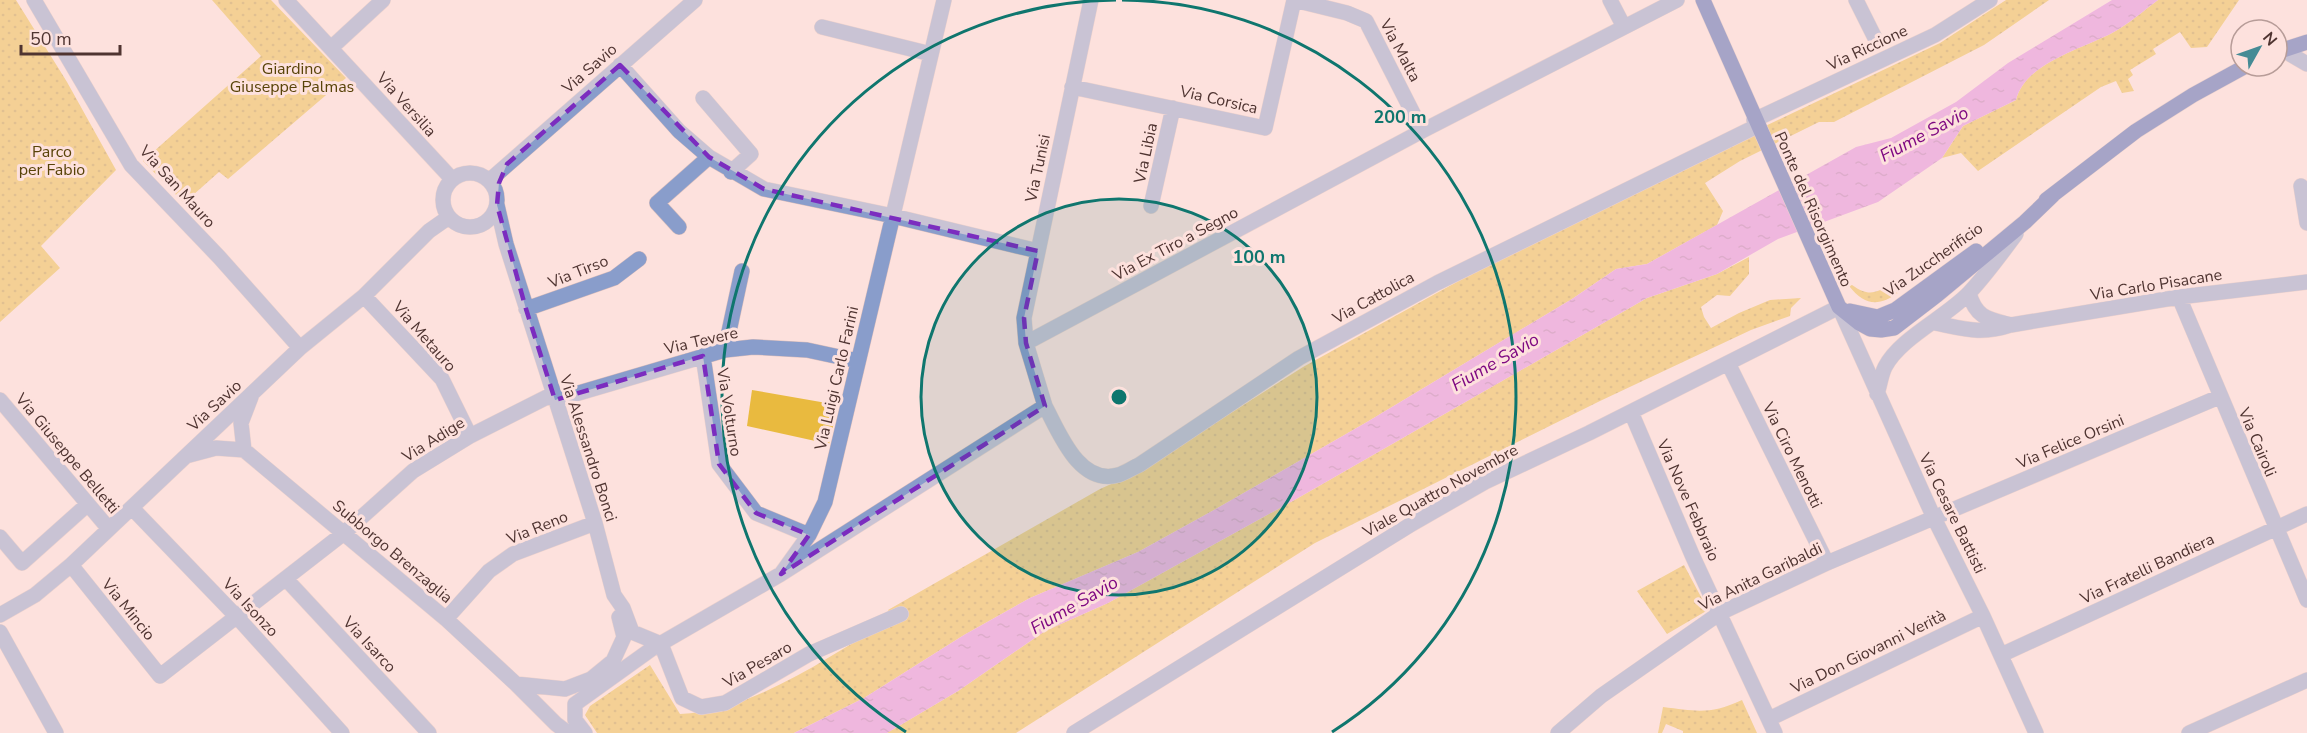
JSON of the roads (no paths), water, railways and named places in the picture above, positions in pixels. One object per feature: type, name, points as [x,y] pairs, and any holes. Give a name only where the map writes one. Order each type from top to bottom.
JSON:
[{"type":"main road","name":"Ponte del Risorgimento","points":[[1703,0],[1752,126],[1839,307]]},
{"type":"main road","points":[[2289,48],[2307,42]]},
{"type":"main road","name":"Via Zuccherificio","points":[[1839,307],[1856,314],[1878,317],[1895,310],[2053,195],[2136,131],[2229,75]]},
{"type":"main road","name":"Via Zuccherificio","points":[[1839,307],[1859,323],[1870,328],[1881,330],[1894,328],[2025,222],[2053,195]]},
{"type":"street","name":"Via San Mauro","points":[[34,0],[131,165],[219,257],[300,348]]},
{"type":"street","name":"Via Versilia","points":[[286,0],[452,179]]},
{"type":"street","points":[[331,48],[383,0]]},
{"type":"street","name":"Via Savio","points":[[490,180],[696,0]]},
{"type":"street","name":"Via Luigi Carlo Farini","points":[[585,733],[575,720],[575,704],[661,644],[781,574],[809,535],[825,502],[944,0]]},
{"type":"street","name":"Via Tunisi","points":[[1026,343],[1024,318],[1090,0]]},
{"type":"street","name":"Via Corsica","points":[[1072,87],[1265,128],[1294,0]]},
{"type":"street","name":"Via Malta","points":[[1294,0],[1347,13],[1366,21],[1422,131]]},
{"type":"street","points":[[1610,0],[1624,27]]},
{"type":"street","name":"Via Ex Tiro a Segno","points":[[1026,343],[1422,131],[1677,0]]},
{"type":"street","points":[[1856,0],[1878,42]]},
{"type":"street","name":"Via Riccione","points":[[1752,126],[1935,35],[1990,0]]},
{"type":"street","points":[[822,27],[931,54]]},
{"type":"street","points":[[2289,55],[2307,64]]},
{"type":"street","points":[[620,65],[679,131],[709,157],[731,172],[764,189],[893,216],[1038,251]]},
{"type":"street","points":[[703,98],[752,154],[731,172]]},
{"type":"street","name":"Via Libia","points":[[1152,206],[1173,108]]},
{"type":"street","name":"Via Cattolica","points":[[1045,406],[1069,451],[1082,466],[1101,476],[1117,476],[1139,465],[1299,358],[1437,283],[1752,126]]},
{"type":"street","points":[[679,227],[657,203],[709,157]]},
{"type":"street","points":[[498,203],[495,188],[490,180],[472,172],[463,173],[452,179],[443,194],[443,204],[448,217],[462,226],[471,227],[488,221],[494,214],[498,203],[499,183],[507,164]]},
{"type":"street","points":[[2301,186],[2307,223]]},
{"type":"street","name":"Via Alessandro Bonci","points":[[498,203],[506,244],[595,523],[614,595],[623,608],[632,632]]},
{"type":"street","name":"Via Savio","points":[[0,615],[35,595],[71,565],[300,348],[364,296],[429,231],[448,217]]},
{"type":"street","name":"Via Alessandro Bonci","points":[[488,221],[506,244]]},
{"type":"street","name":"Via Zuccherificio","points":[[1878,394],[1884,369],[1891,358],[1907,342],[1935,323],[1969,293],[2025,222]]},
{"type":"street","name":"Via Tirso","points":[[526,309],[614,278],[639,259]]},
{"type":"street","points":[[725,350],[742,271]]},
{"type":"street","name":"Via Carlo Pisacane","points":[[1935,323],[1981,332],[1995,331],[2011,325],[2178,297],[2305,286]]},
{"type":"street","points":[[1969,293],[1973,307],[1985,318],[2011,325]]},
{"type":"street","name":"Via Metauro","points":[[364,296],[442,379],[470,436]]},
{"type":"street","name":"Via Cairoli","points":[[2178,297],[2307,600]]},
{"type":"street","name":"Viale Quattro Novembre","points":[[1074,733],[1410,525],[1485,482],[1631,412],[1839,307]]},
{"type":"street","name":"Via Cesare Battisti","points":[[1839,307],[1934,518],[1983,616],[2036,733]]},
{"type":"street","points":[[781,574],[1045,406],[1026,343]]},
{"type":"street","name":"Via Tevere","points":[[554,397],[725,350],[753,347],[807,350],[858,361]]},
{"type":"street","name":"Via Volturno","points":[[703,356],[719,464],[756,513],[809,535]]},
{"type":"street","name":"Via Ciro Menotti","points":[[1728,363],[1827,563]]},
{"type":"street","points":[[184,457],[216,448],[244,450],[241,423],[252,394]]},
{"type":"street","name":"Via Adige","points":[[160,676],[344,533],[413,471],[470,436],[554,397]]},
{"type":"street","name":"Via Felice Orsini","points":[[1934,518],[2219,397]]},
{"type":"street","name":"Via Giuseppe Belletti","points":[[0,400],[109,529]]},
{"type":"street","name":"Via Nove Febbraio","points":[[1631,412],[1693,557],[1772,726]]},
{"type":"street","name":"Subborgo Brenzaglia","points":[[244,450],[446,619],[516,684],[556,730]]},
{"type":"street","points":[[0,537],[22,563],[88,504]]},
{"type":"street","name":"Via Isonzo","points":[[132,508],[237,617],[342,733]]},
{"type":"street","name":"Via Fratelli Bandiera","points":[[2001,655],[2307,514]]},
{"type":"street","name":"Via Anita Garibaldi","points":[[1558,733],[1602,696],[1720,613],[1827,563],[1934,518]]},
{"type":"street","name":"Via Reno","points":[[446,619],[489,571],[513,554],[595,523]]},
{"type":"street","name":"Via Mincio","points":[[71,565],[160,676]]},
{"type":"street","name":"Via Isarco","points":[[286,579],[429,733]]},
{"type":"street","points":[[516,684],[565,689],[591,679],[614,661],[624,637],[614,595]]},
{"type":"street","name":"Via Pesaro","points":[[661,644],[682,698],[701,707],[725,703],[809,654],[901,614]]},
{"type":"street","name":"Via Don Giovanni Verità","points":[[1772,726],[1983,616]]},
{"type":"street","points":[[0,632],[56,733]]},
{"type":"street","points":[[623,669],[632,632],[661,644]]},
{"type":"street","points":[[2189,733],[2307,680]]},
{"type":"water","name":"Fiume Savio","points":[[2112,0],[2158,0],[2118,29],[2042,67],[2021,87],[2016,100],[1963,126],[1942,158],[1878,202],[1778,239],[1717,274],[1647,298],[1298,498],[1108,603],[1045,631],[958,691],[887,733],[794,733],[864,698],[964,635],[1030,598],[1138,552],[1214,510],[1367,422],[1572,299],[1616,269],[1647,264],[1856,147],[1891,138],[1956,102],[2008,63]]},
{"type":"park label","name":"Giardino Giuseppe Palmas","points":[[292,77]]},
{"type":"park label","name":"Parco per Fabio","points":[[52,160]]}]
